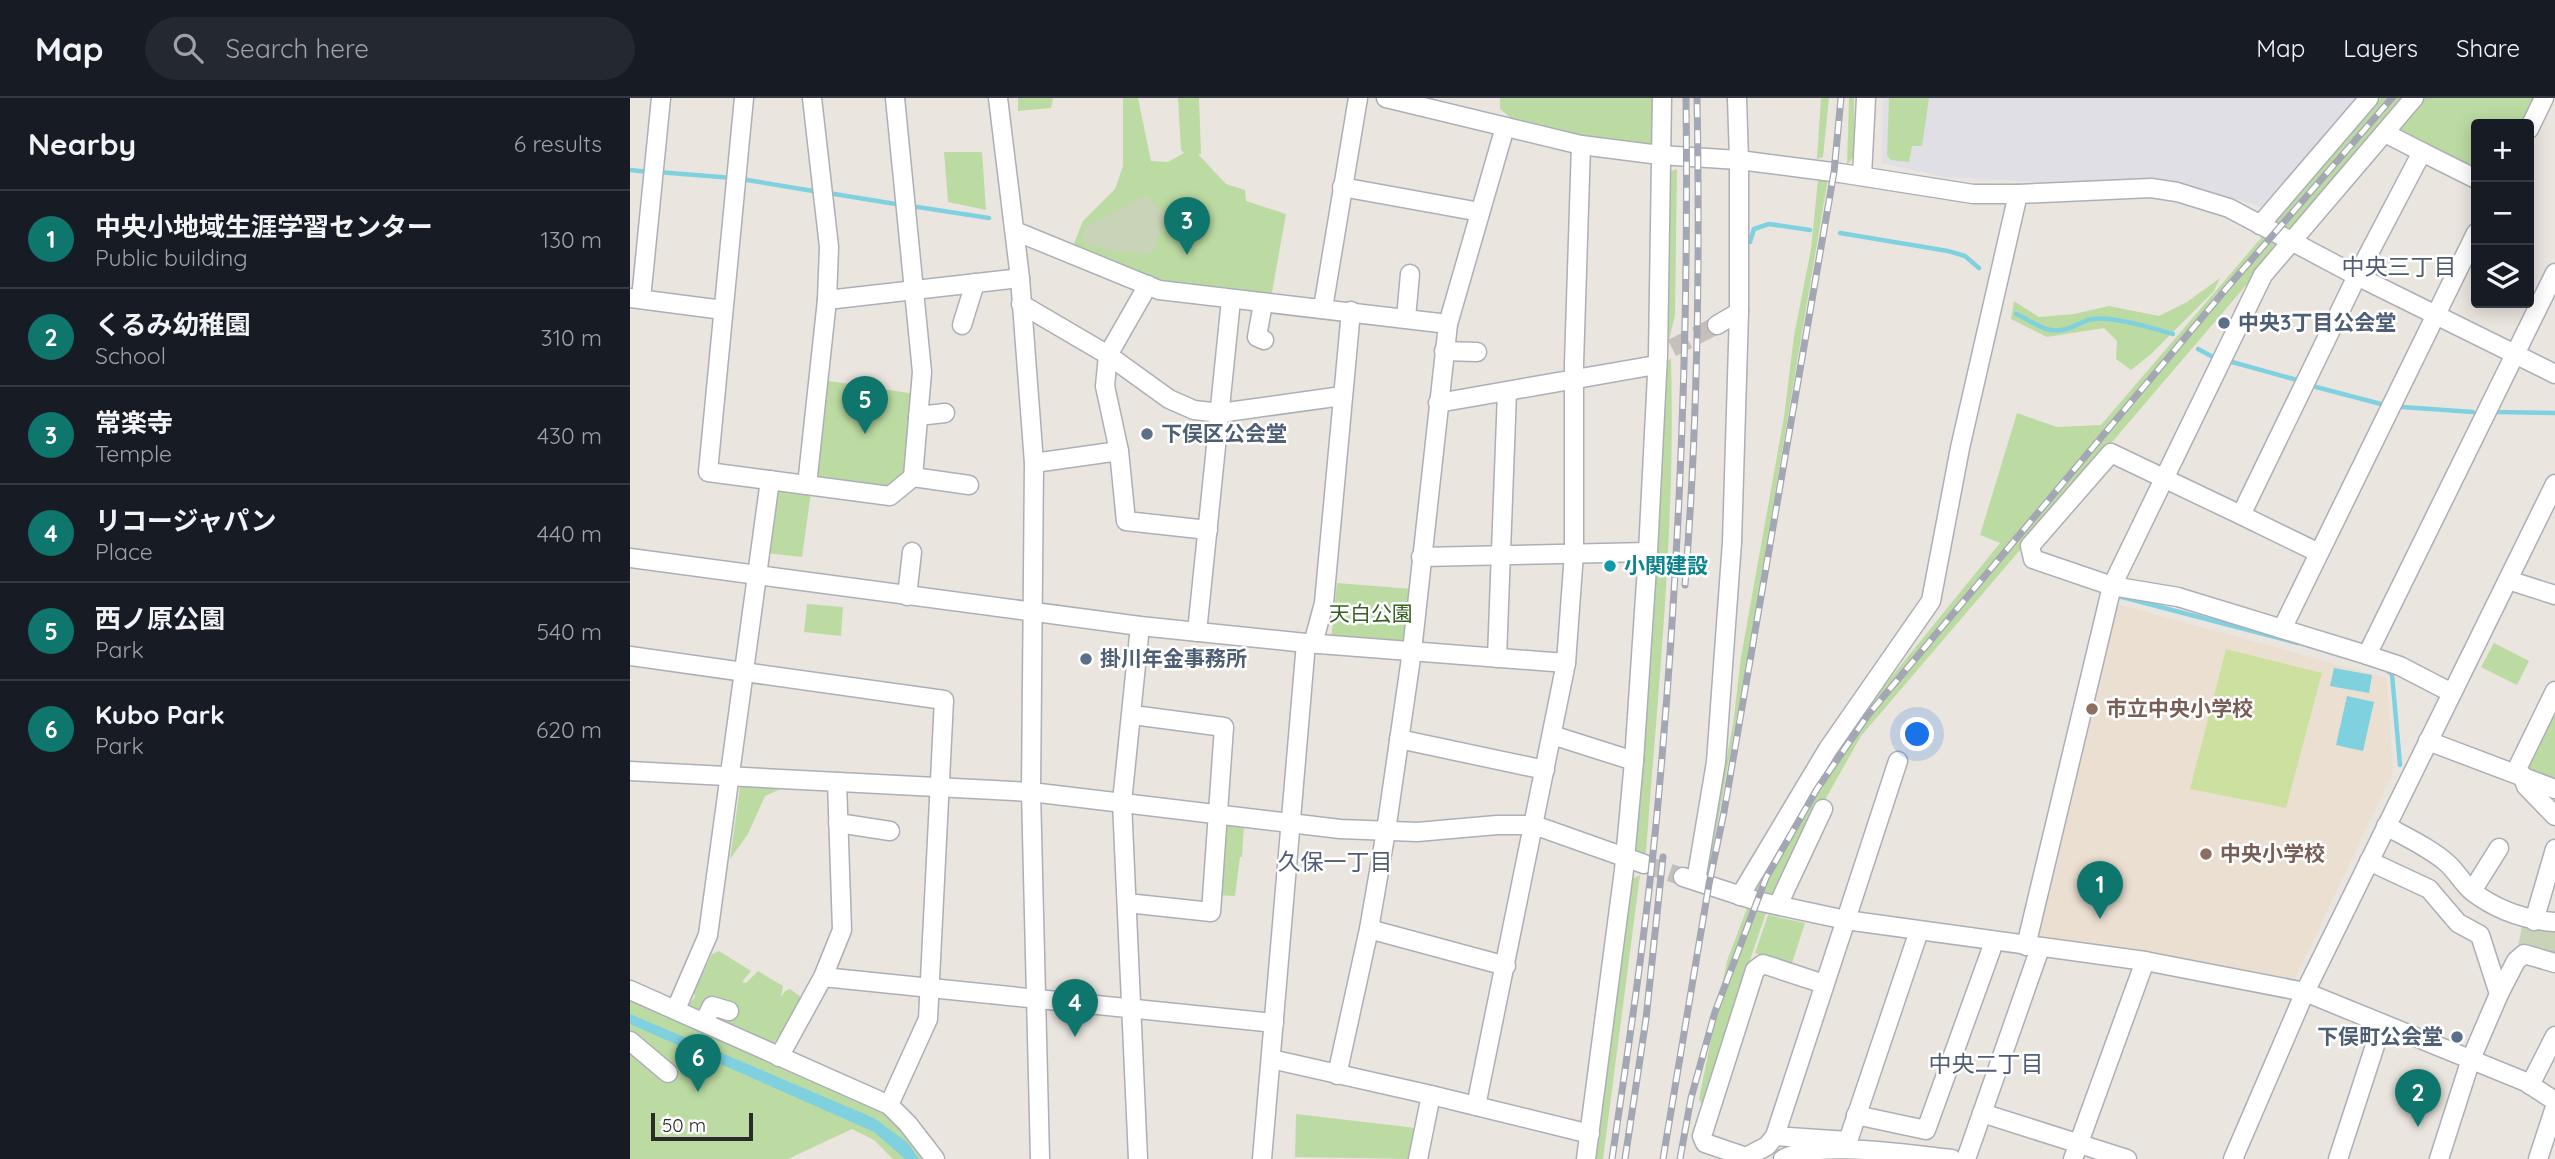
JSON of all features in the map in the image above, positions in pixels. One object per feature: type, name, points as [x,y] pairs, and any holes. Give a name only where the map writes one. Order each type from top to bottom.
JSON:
[{"type":"street","points":[[661,98],[635,299],[723,310]]},
{"type":"street","points":[[744,98],[708,472],[890,496],[913,477],[922,372],[895,98]]},
{"type":"street","points":[[807,485],[827,300],[829,247],[812,98]]},
{"type":"street","points":[[998,98],[1020,278],[1034,463],[1031,792],[1041,1157]]},
{"type":"street","points":[[1323,308],[1358,98]]},
{"type":"street","points":[[1386,98],[1581,145],[1660,155],[1740,160],[1973,194],[2151,188],[2208,200],[2229,208],[2290,242],[2555,374]]},
{"type":"street","points":[[1586,1159],[1625,858],[1634,761],[1662,356],[1662,98]]},
{"type":"street","points":[[1737,98],[1740,160],[1739,312],[1732,542],[1716,762],[1689,879],[1740,896],[1846,920],[2145,961],[2305,992],[2471,1059],[2530,1085],[2555,1101]]},
{"type":"street","points":[[1862,176],[1866,98]]},
{"type":"street","points":[[2260,225],[2369,98]]},
{"type":"street","points":[[1966,1159],[2033,947],[2112,586],[2263,275],[2414,98]]},
{"type":"street","points":[[2534,119],[2544,98]]},
{"type":"street","points":[[1337,1075],[1369,929],[1386,831],[1412,651],[1448,324],[1505,127]]},
{"type":"street","points":[[2385,133],[2471,176]]},
{"type":"street","points":[[1476,1106],[1566,663],[1574,553],[1574,372],[1581,145]]},
{"type":"street","points":[[2241,515],[2357,276],[2422,152]]},
{"type":"street","points":[[1342,187],[1480,212]]},
{"type":"street","points":[[1740,896],[1828,749],[1931,601],[1960,448],[2018,194]]},
{"type":"street","points":[[1014,232],[1159,290],[1448,324]]},
{"type":"street","points":[[2282,629],[2471,243]]},
{"type":"street","points":[[2367,655],[2555,273]]},
{"type":"street","points":[[1406,318],[1410,274]]},
{"type":"street","points":[[827,300],[1020,278]]},
{"type":"street","points":[[962,325],[975,283]]},
{"type":"street","points":[[1148,285],[1108,355],[1105,386],[1119,451],[1126,521],[1208,530]]},
{"type":"street","points":[[1197,632],[1231,300]]},
{"type":"street","points":[[1263,303],[1257,337],[1264,340]]},
{"type":"street","points":[[1021,304],[1108,355],[1168,399],[1194,410],[1220,413],[1342,396]]},
{"type":"street","points":[[1262,1159],[1310,644],[1324,603],[1351,311]]},
{"type":"street","points":[[1717,325],[1739,312]]},
{"type":"street","points":[[1444,351],[1477,352]]},
{"type":"street","points":[[1438,403],[1507,392],[1574,372],[1662,356]]},
{"type":"street","points":[[1497,658],[1507,392]]},
{"type":"street","points":[[918,416],[945,413]]},
{"type":"street","points":[[1034,463],[1119,451]]},
{"type":"street","points":[[2319,553],[2111,453],[2030,545],[2034,559],[2112,586],[2178,597],[2367,655],[2400,666],[2452,693]]},
{"type":"street","points":[[913,477],[969,485]]},
{"type":"street","points":[[676,1009],[708,934],[770,480]]},
{"type":"street","points":[[2233,1159],[2305,992],[2555,484]]},
{"type":"street","points":[[907,596],[912,552]]},
{"type":"street","points":[[1422,557],[1648,552]]},
{"type":"street","points":[[630,558],[1140,626],[1310,644],[1566,663]]},
{"type":"street","points":[[2508,580],[2555,595]]},
{"type":"street","points":[[1138,1159],[1122,802],[1140,626]]},
{"type":"street","points":[[630,656],[944,699],[928,1019],[889,1105]]},
{"type":"street","points":[[2519,774],[2553,698]]},
{"type":"street","points":[[1127,903],[1211,912],[1224,727],[1133,715]]},
{"type":"street","points":[[1552,735],[1634,761]]},
{"type":"street","points":[[1399,739],[1545,770]]},
{"type":"street","points":[[2428,741],[2555,789]]},
{"type":"street","points":[[1824,984],[1763,964],[1755,970],[1702,1136],[1705,1143],[1746,1157],[1767,1146],[1775,1136],[1898,761]]},
{"type":"street","points":[[630,771],[1031,792],[1339,829],[1417,832],[1497,825],[1534,825],[1644,864]]},
{"type":"street","points":[[2519,774],[2526,786],[2555,816]]},
{"type":"street","points":[[779,1057],[823,977],[842,930],[837,782]]},
{"type":"street","points":[[1778,905],[1823,809]]},
{"type":"street","points":[[838,823],[890,831]]},
{"type":"street","points":[[2386,826],[2447,863],[2472,891],[2518,916],[2534,921],[2555,922]]},
{"type":"street","points":[[2472,891],[2499,848]]},
{"type":"street","points":[[2534,921],[2555,849]]},
{"type":"street","points":[[2369,861],[2429,888],[2458,923],[2480,935],[2499,994]]},
{"type":"street","points":[[1369,929],[1506,966]]},
{"type":"street","points":[[1775,1136],[1847,1141],[1919,931]]},
{"type":"street","points":[[1856,1115],[1926,1130],[1994,942]]},
{"type":"street","points":[[2439,1159],[2471,1059],[2516,961],[2524,954],[2555,963]]},
{"type":"street","points":[[2075,1152],[2145,961]]},
{"type":"street","points":[[823,977],[1130,1006],[1274,1023]]},
{"type":"street","points":[[630,990],[889,1105],[908,1124],[935,1159]]},
{"type":"street","points":[[704,1022],[712,1006],[729,1011]]},
{"type":"street","points":[[2338,1159],[2382,1024]]},
{"type":"street","points":[[2530,1085],[2555,1036]]},
{"type":"street","points":[[630,1041],[668,1073]]},
{"type":"street","points":[[1271,1059],[1590,1134]]},
{"type":"street","points":[[1418,1159],[1431,1095]]},
{"type":"street","points":[[2538,1159],[2555,1107]]},
{"type":"street","points":[[1982,1113],[2075,1152],[2127,1159]]},
{"type":"street","points":[[1783,1159],[1805,1150],[1952,1159]]},
{"type":"shaded area","points":[[1883,98],[2358,98],[2262,207],[2236,199],[2226,206],[2151,188],[1944,177],[1882,163]]},
{"type":"shaded area","name":"中央小学校","points":[[2117,604],[2387,678],[2393,772],[2295,979],[2037,937]]},
{"type":"green space","points":[[1018,98],[1053,98],[1051,108],[1018,111]]},
{"type":"green space","points":[[1123,98],[1138,98],[1151,161],[1168,162],[1184,153],[1181,150],[1178,98],[1199,98],[1201,154],[1198,154],[1226,184],[1245,190],[1246,201],[1286,214],[1271,298],[1190,288],[1138,275],[1073,246],[1083,221],[1115,189],[1123,166]]},
{"type":"green space","points":[[1500,98],[1655,98],[1655,149],[1518,124],[1500,109]]},
{"type":"green space","points":[[1821,98],[1829,98],[1823,157],[1817,159]]},
{"type":"green space","points":[[1849,98],[1854,98],[1854,156],[1847,165]]},
{"type":"green space","points":[[1889,98],[1929,98],[1922,146],[1912,146],[1909,162],[1891,160],[1887,156]]},
{"type":"green space","points":[[2381,98],[2406,98],[1861,736],[1773,892],[1704,1108],[1699,1099],[1727,961],[1758,879],[1846,733],[2000,543],[1980,535],[2017,413],[2057,427],[2101,425]]},
{"type":"green space","points":[[2423,98],[2534,98],[2524,119],[2471,119],[2471,168],[2399,132],[2398,127]]},
{"type":"green space","points":[[944,152],[982,152],[986,210],[948,202]]},
{"type":"green space","points":[[1677,169],[1675,315],[1668,345],[1663,336],[1666,173]]},
{"type":"green space","points":[[1828,178],[1708,876],[1705,875],[1733,724],[1741,657],[1811,249],[1818,180]]},
{"type":"green space","points":[[1147,195],[1166,215],[1152,255],[1104,249],[1082,240],[1084,227]]},
{"type":"green space","points":[[2220,278],[2214,291],[2150,355],[2131,370],[2116,359],[2117,341],[2104,328],[2047,337],[2011,319],[2014,301],[2039,317],[2074,314],[2109,306],[2159,316],[2187,302]]},
{"type":"green space","points":[[1671,358],[1668,544],[1661,667],[1646,852],[1643,856],[1631,850],[1664,365]]},
{"type":"green space","points":[[823,380],[916,394],[907,475],[889,489],[817,480],[814,476]]},
{"type":"green space","points":[[782,489],[811,492],[802,557],[766,553],[773,495]]},
{"type":"green space","name":"天白公園","points":[[1337,583],[1412,589],[1407,646],[1331,639]]},
{"type":"green space","points":[[807,604],[843,607],[841,636],[804,632]]},
{"type":"green space","points":[[2494,643],[2529,661],[2517,685],[2481,667]]},
{"type":"green space","points":[[2226,649],[2322,673],[2286,808],[2190,789]]},
{"type":"green space","points":[[2555,711],[2555,783],[2527,771],[2526,767]]},
{"type":"green space","points":[[740,787],[783,788],[765,796],[748,834],[730,859]]},
{"type":"green space","points":[[1223,823],[1244,825],[1235,896],[1216,895]]},
{"type":"green space","points":[[1640,875],[1603,1159],[1592,1159],[1630,880]]},
{"type":"green space","points":[[1768,915],[1805,923],[1791,966],[1755,953]]},
{"type":"green space","points":[[2523,922],[2555,928],[2555,961],[2517,951]]},
{"type":"green space","points":[[719,951],[751,971],[742,982],[746,983],[758,971],[783,986],[781,997],[790,989],[801,997],[793,1019],[771,1046],[686,1007],[695,997],[694,992],[712,954]]},
{"type":"green space","points":[[630,999],[879,1110],[902,1126],[925,1159],[893,1159],[874,1140],[852,1129],[788,1159],[630,1159]]},
{"type":"green space","points":[[1296,1114],[1416,1128],[1413,1159],[1295,1157]]},
{"type":"water","points":[[2334,668],[2372,675],[2369,693],[2330,686]]},
{"type":"water","points":[[2347,696],[2374,702],[2363,751],[2336,745]]},
{"type":"water","points":[[630,1014],[874,1118],[907,1142],[919,1159],[905,1159],[874,1132],[630,1024]]},
{"type":"waterway","points":[[630,170],[649,172]]},
{"type":"waterway","points":[[658,172],[733,178]]},
{"type":"waterway","points":[[741,179],[819,192]]},
{"type":"waterway","points":[[828,193],[902,205]]},
{"type":"waterway","points":[[911,206],[989,218]]},
{"type":"waterway","points":[[1750,242],[1754,229],[1769,224],[1810,230]]},
{"type":"waterway","points":[[1840,233],[1948,251],[1965,256],[1979,268]]},
{"type":"waterway","points":[[2016,314],[2043,328],[2055,330],[2092,319],[2111,319],[2173,334]]},
{"type":"waterway","points":[[2198,349],[2213,357]]},
{"type":"waterway","points":[[2232,362],[2297,380]]},
{"type":"waterway","points":[[2316,387],[2381,404]]},
{"type":"waterway","points":[[2402,407],[2473,412]]},
{"type":"waterway","points":[[2494,412],[2555,413]]},
{"type":"waterway","points":[[2122,597],[2298,643]]},
{"type":"waterway","points":[[2383,668],[2392,674],[2400,765]]},
{"type":"tunnel","points":[[1672,348],[1717,325]]},
{"type":"tunnel","points":[[1644,864],[1683,877]]},
{"type":"railway","points":[[1612,1159],[1648,901],[1665,725],[1677,546],[1684,367],[1686,98]]},
{"type":"railway","points":[[1685,585],[1697,342],[1697,98]]},
{"type":"railway","points":[[1663,1159],[1834,172],[1841,98]]},
{"type":"railway","points":[[1680,1159],[1691,1098],[1715,1012],[1766,878],[1817,789],[1868,715],[2226,289],[2392,98]]},
{"type":"railway","points":[[1625,1159],[1646,1019],[1663,857]]},
{"type":"place","name":"常楽寺","points":[[1187,255]]},
{"type":"place","name":"中央3丁目公会堂","points":[[2224,323]]},
{"type":"place","name":"西ノ原公園","points":[[865,434]]},
{"type":"place","name":"下俣区公会堂","points":[[1147,434]]},
{"type":"place","name":"小関建設","points":[[1610,566]]},
{"type":"place","name":"掛川年金事務所","points":[[1086,659]]},
{"type":"place","name":"市立中央小学校","points":[[2092,709]]},
{"type":"place","name":"中央小学校","points":[[2206,854]]},
{"type":"place","name":"中央小地域生涯学習センター","points":[[2100,919]]},
{"type":"place","name":"リコージャパン","points":[[1075,1037]]},
{"type":"place","name":"下俣町公会堂","points":[[2457,1037]]},
{"type":"place","name":"Kubo Park","points":[[698,1092]]},
{"type":"place","name":"くるみ幼稚園","points":[[2418,1127]]},
{"type":"district","name":"中央三丁目","points":[[2399,267]]},
{"type":"district","name":"久保一丁目","points":[[1335,862]]},
{"type":"district","name":"中央二丁目","points":[[1986,1064]]}]
